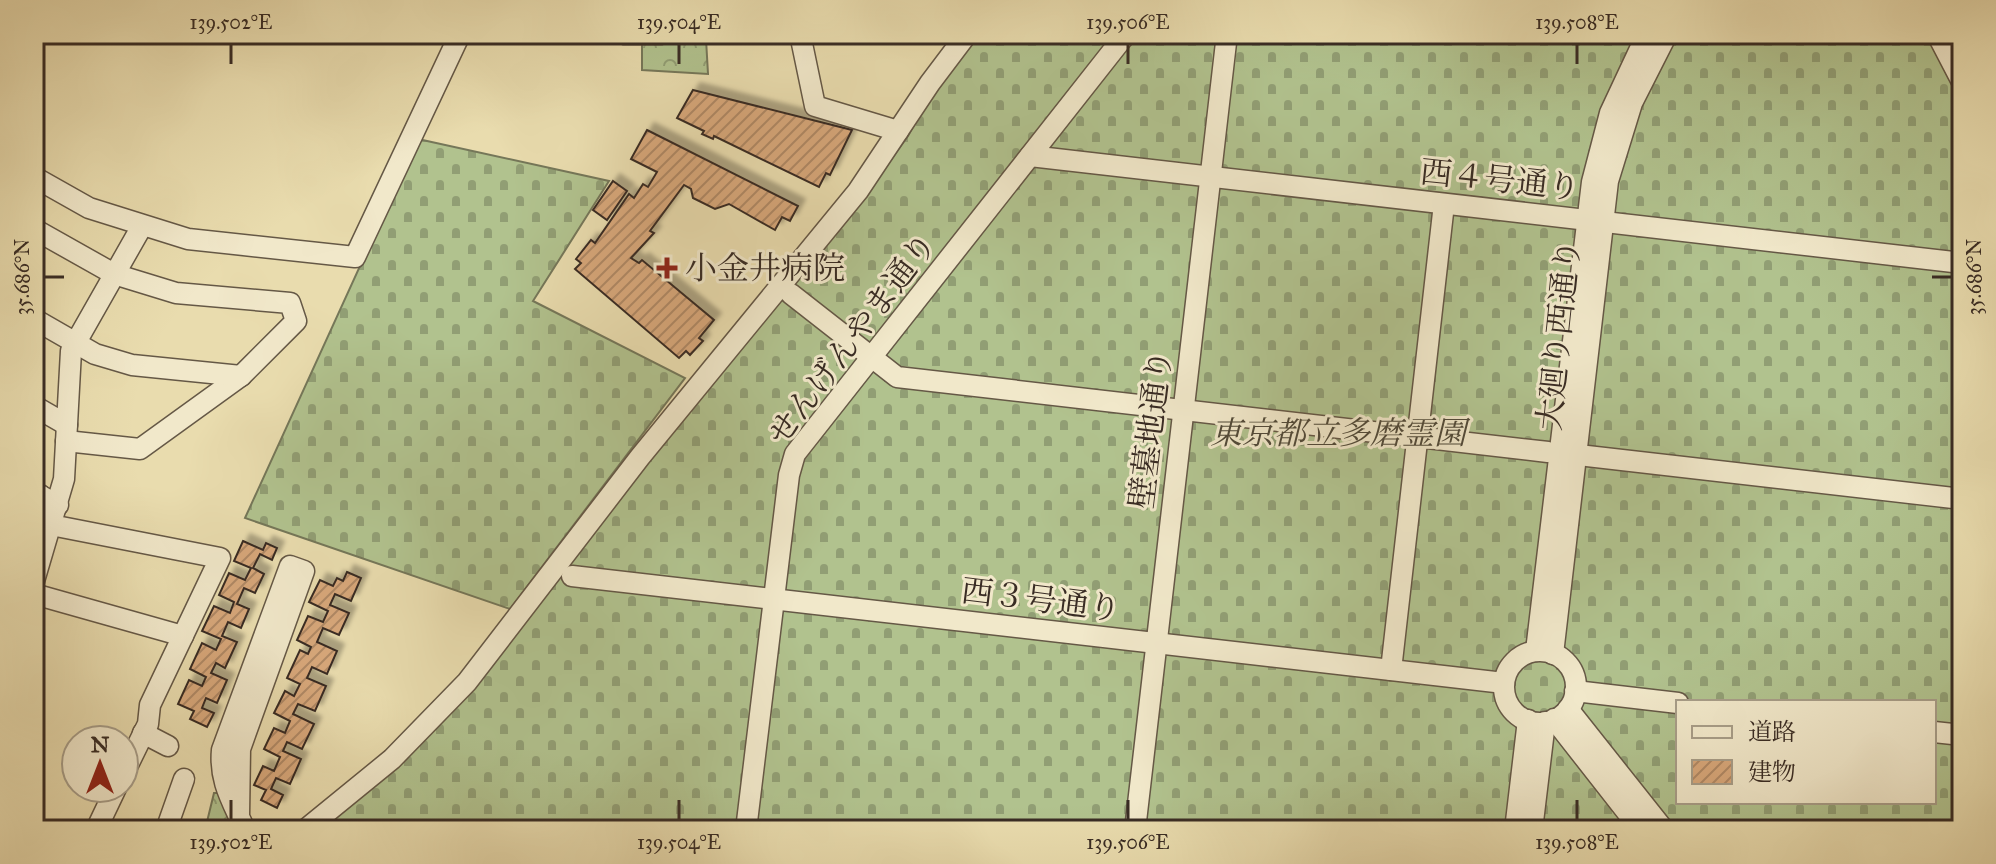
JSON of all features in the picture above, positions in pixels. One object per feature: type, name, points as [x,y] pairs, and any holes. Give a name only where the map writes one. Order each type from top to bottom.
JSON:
[{"type":"street","points":[[34,177],[89,208],[188,239],[355,257],[460,34]]},
{"type":"street","points":[[625,34],[660,34]]},
{"type":"street","points":[[800,34],[815,106],[898,131]]},
{"type":"street","points":[[305,830],[392,759],[467,682],[640,457],[858,191],[967,34]]},
{"type":"street","name":"せんげんやま通り","points":[[746,830],[791,464],[800,446],[1126,34]]},
{"type":"street","name":"壁墓地通り","points":[[1135,830],[1227,34]]},
{"type":"street","name":"大廻り西通り","points":[[1544,652],[1594,221],[1596,162],[1633,80],[1647,34]]},
{"type":"street","name":"大廻り西通り","points":[[1633,80],[1667,34]]},
{"type":"street","points":[[1937,34],[1962,82]]},
{"type":"street","name":"西４号通り","points":[[1030,156],[1962,263]]},
{"type":"street","points":[[1391,670],[1444,204]]},
{"type":"street","points":[[34,581],[43,506],[66,433],[71,351],[142,226]]},
{"type":"street","points":[[34,229],[114,274],[176,293],[290,303],[296,321],[241,376],[140,449],[66,433],[34,406]]},
{"type":"street","points":[[791,294],[897,377],[1548,452]]},
{"type":"street","points":[[34,319],[95,354],[132,365],[241,376]]},
{"type":"street","points":[[1587,456],[1962,499]]},
{"type":"street","points":[[43,506],[220,558],[150,705],[140,739]]},
{"type":"street","points":[[290,566],[304,571],[240,749],[242,823],[228,798],[220,769],[222,750],[290,566]]},
{"type":"street","name":"西３号通り","points":[[572,576],[1504,683]]},
{"type":"street","points":[[34,594],[183,636]]},
{"type":"street","points":[[1515,830],[1554,712],[1572,670],[1544,652],[1518,659],[1504,683],[1508,703],[1554,712],[1676,703]]},
{"type":"street","points":[[1532,830],[1554,712]]},
{"type":"street","points":[[1554,712],[1641,830]]},
{"type":"street","points":[[1554,712],[1664,830]]},
{"type":"street","points":[[1936,732],[1962,735]]},
{"type":"street","points":[[143,733],[168,746]]},
{"type":"street","points":[[166,830],[184,779]]},
{"type":"street","points":[[96,830],[108,804]]},
{"type":"green space","name":"東京都立多磨霊園","points":[[976,34],[1962,34],[1962,830],[314,830],[510,641],[650,458],[872,186],[908,136],[934,88]]},
{"type":"green space","points":[[706,39],[708,74],[642,70],[642,41]]},
{"type":"green space","points":[[418,139],[609,181],[533,301],[685,378],[510,609],[245,518]]},
{"type":"green space","points":[[214,793],[220,793],[234,830],[205,830]]},
{"type":"building","points":[[693,90],[852,130],[830,175],[826,173],[819,187],[714,136],[713,139],[702,134],[704,131],[677,118]]},
{"type":"building","points":[[647,130],[798,206],[790,221],[782,217],[775,230],[729,204],[715,209],[693,198],[691,189],[684,185],[650,231],[654,233],[631,258],[639,263],[642,260],[714,320],[699,338],[703,341],[690,355],[686,351],[679,358],[575,269],[581,263],[576,259],[591,240],[595,243],[629,194],[634,198],[643,184],[648,187],[657,172],[631,159]]},
{"type":"building","points":[[613,181],[627,191],[607,220],[593,210]]},
{"type":"building","points":[[243,541],[263,550],[266,543],[277,548],[272,560],[260,554],[253,568],[264,574],[255,593],[244,588],[237,604],[249,609],[241,628],[228,622],[222,636],[237,642],[225,668],[216,663],[211,673],[227,680],[217,703],[206,698],[202,708],[214,713],[207,727],[190,719],[194,711],[178,704],[189,680],[202,686],[206,677],[190,669],[202,643],[216,650],[221,639],[202,631],[214,606],[230,613],[234,602],[219,595],[229,573],[245,580],[251,568],[234,561]]},
{"type":"building","points":[[347,572],[361,578],[351,601],[335,594],[330,605],[349,613],[339,635],[323,628],[317,642],[337,651],[327,674],[312,667],[307,678],[326,686],[315,711],[298,704],[293,714],[314,724],[302,749],[287,742],[283,751],[301,759],[290,784],[276,778],[271,789],[283,795],[277,808],[261,800],[266,790],[254,785],[263,766],[274,771],[280,757],[264,749],[274,728],[285,733],[290,721],[274,713],[285,691],[294,696],[300,684],[287,678],[300,650],[308,654],[311,647],[297,640],[308,616],[323,622],[328,611],[309,602],[320,580],[333,586],[337,578],[343,581]]},
{"type":"place","name":"小金井病院","points":[[667,268]]}]
